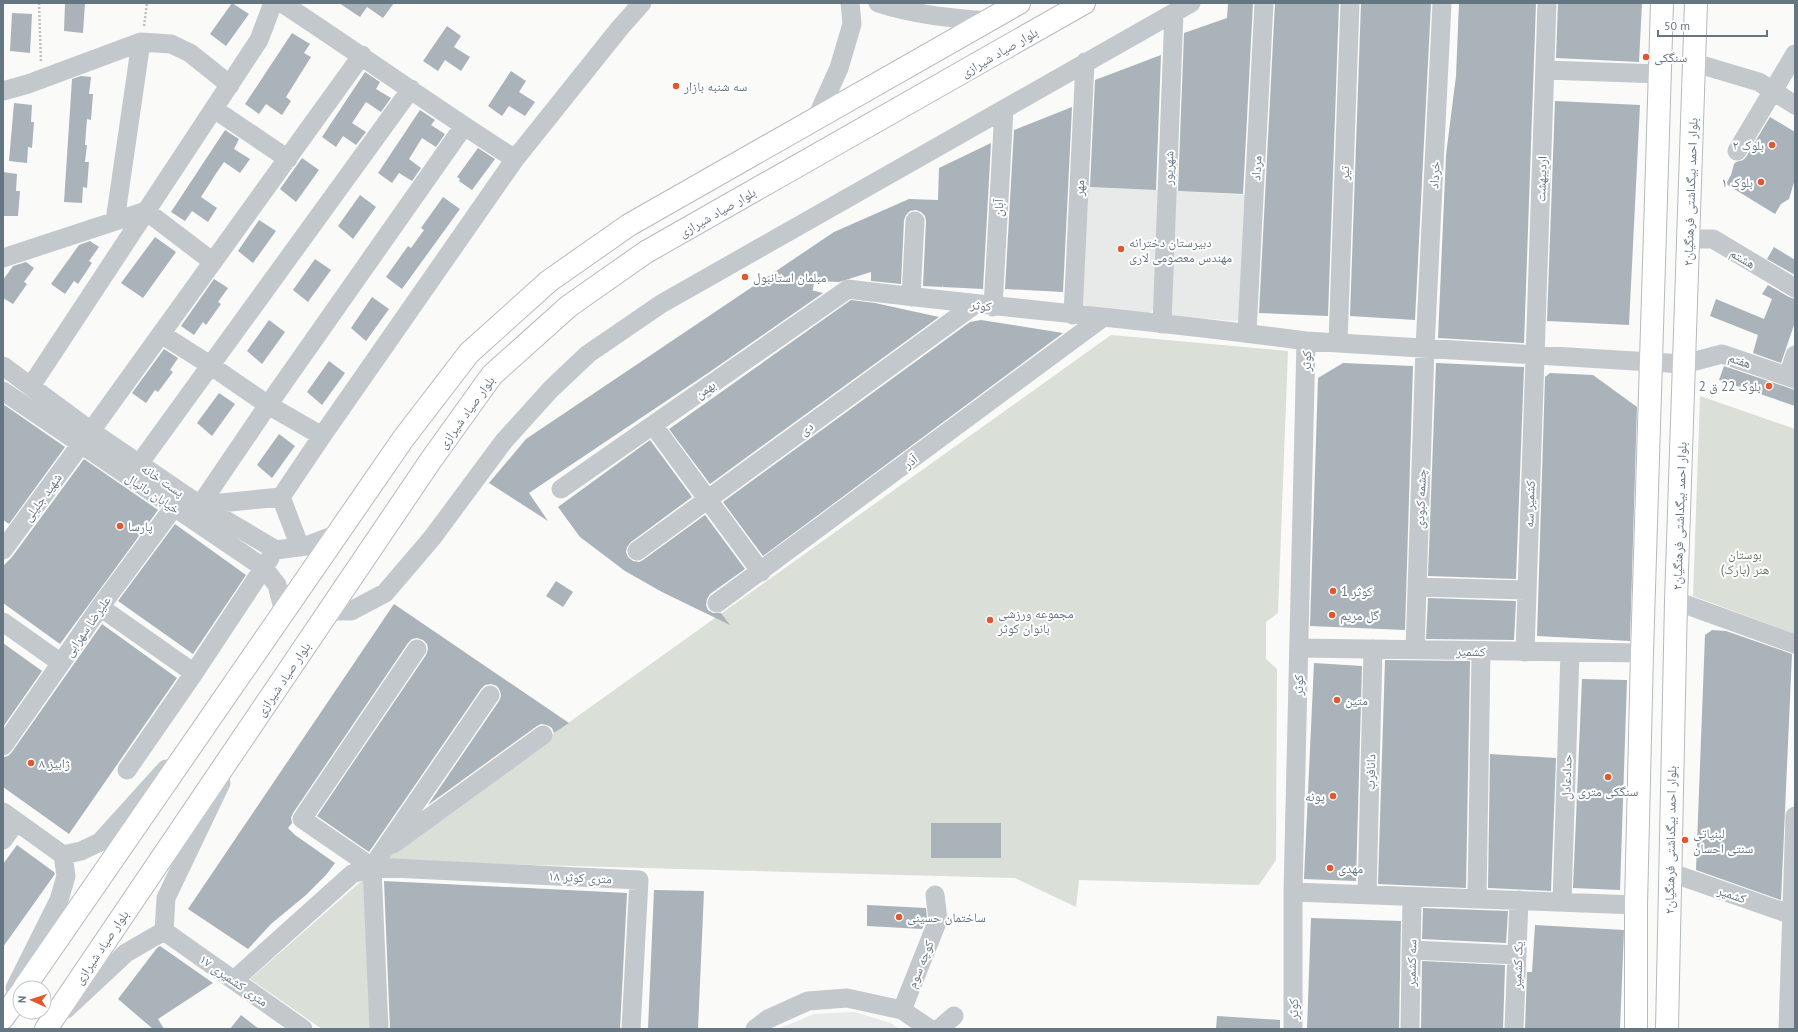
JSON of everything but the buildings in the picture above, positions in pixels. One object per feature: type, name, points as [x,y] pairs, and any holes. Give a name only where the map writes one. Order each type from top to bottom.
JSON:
[{"type":"main road","points":[[30,980],[403,439],[469,353],[549,281],[630,225],[1019,3]]},
{"type":"main road","name":"بلوار صیاد شیرازی","points":[[47,1027],[431,460],[492,375],[569,306],[646,252],[1084,3]]},
{"type":"main road","points":[[1636,1029],[1636,904],[1642,653],[1662,3]]},
{"type":"main road","name":"بلوار احمد بیگداشتی فرهنگیان۲","points":[[1667,1029],[1669,872],[1676,601],[1696,3]]},
{"type":"main road","points":[[403,439],[431,460]]},
{"type":"main road","points":[[1636,984],[1668,985]]},
{"type":"main road","points":[[3,1018],[12,1005]]},
{"type":"street","points":[[31,386],[260,40],[272,3]]},
{"type":"street","points":[[282,3],[362,55],[464,126],[515,158]]},
{"type":"street","points":[[281,498],[322,436],[515,158],[619,29],[642,3]]},
{"type":"street","points":[[816,119],[839,68],[850,31],[852,24],[850,3]]},
{"type":"street","points":[[878,3],[901,11],[940,18],[988,21]]},
{"type":"street","points":[[328,611],[351,611],[386,593],[432,538],[504,441],[551,389],[588,354],[661,304],[1191,3]]},
{"type":"street","name":"مرداد","points":[[1247,333],[1264,3]]},
{"type":"street","name":"تیر","points":[[1338,343],[1350,3]]},
{"type":"street","name":"خرداد","points":[[1425,348],[1442,3]]},
{"type":"street","name":"اردیبهشت","points":[[1534,355],[1546,70],[1547,3]]},
{"type":"street","name":"شهریور","points":[[1162,324],[1174,13]]},
{"type":"street","points":[[115,221],[141,42]]},
{"type":"street","points":[[3,91],[41,79],[141,42],[171,44],[190,53],[230,85]]},
{"type":"street","points":[[1736,151],[1795,54]]},
{"type":"street","name":"شهید جلیلی","points":[[5,544],[86,438],[362,55]]},
{"type":"street","name":"مهر","points":[[1073,315],[1086,62]]},
{"type":"street","points":[[1695,63],[1759,82],[1795,105]]},
{"type":"street","points":[[1546,70],[1660,74]]},
{"type":"street","points":[[139,464],[411,89]]},
{"type":"street","points":[[214,109],[288,159]]},
{"type":"street","name":"آبان","points":[[993,307],[1004,109]]},
{"type":"street","points":[[200,505],[268,405],[464,126]]},
{"type":"street","points":[[3,258],[146,211]]},
{"type":"street","points":[[146,211],[213,262]]},
{"type":"street","points":[[911,297],[915,221]]},
{"type":"street","name":"هشتم","points":[[1688,239],[1713,239],[1795,288]]},
{"type":"street","name":"کوثر","points":[[848,289],[974,305],[1247,333],[1306,341],[1651,363]]},
{"type":"street","name":"بهمن","points":[[561,489],[848,289]]},
{"type":"street","name":"دی","points":[[637,551],[974,305]]},
{"type":"street","name":"آذر","points":[[717,603],[761,572],[1102,318]]},
{"type":"street","points":[[161,334],[268,405],[322,436]]},
{"type":"street","name":"کوثر","points":[[1293,1029],[1293,892],[1306,341]]},
{"type":"street","name":"چشمه کبودی","points":[[1415,650],[1425,348]]},
{"type":"street","name":"هفتم","points":[[1651,363],[1684,364],[1722,354],[1792,377]]},
{"type":"street","name":"کشمیر سه","points":[[1525,652],[1534,355]]},
{"type":"street","points":[[1792,377],[1795,356]]},
{"type":"street","name":"پست خانه","points":[[3,366],[31,386],[86,438],[139,464],[200,505],[276,550]]},
{"type":"street","name":"خیابان دانیال","points":[[3,390],[86,438],[174,507],[264,568],[277,585],[284,612]]},
{"type":"street","points":[[653,425],[761,572]]},
{"type":"street","points":[[200,505],[281,498]]},
{"type":"street","points":[[281,498],[300,547]]},
{"type":"street","name":"علیرضا سهرابی","points":[[3,746],[100,607],[174,507]]},
{"type":"street","points":[[127,770],[276,550],[300,547],[338,534]]},
{"type":"street","points":[[1417,587],[1527,590]]},
{"type":"street","points":[[1676,601],[1795,644]]},
{"type":"street","points":[[100,607],[194,673]]},
{"type":"street","points":[[3,622],[61,663]]},
{"type":"street","name":"کشمیر","points":[[1299,648],[1480,652],[1642,653]]},
{"type":"street","points":[[377,859],[302,819],[417,649]]},
{"type":"street","name":"دانافرب","points":[[1367,895],[1373,649]]},
{"type":"street","points":[[1477,899],[1480,652]]},
{"type":"street","name":"حدادعادل","points":[[1562,902],[1570,652]]},
{"type":"street","points":[[379,1029],[377,859],[490,695]]},
{"type":"street","points":[[63,855],[81,851],[100,842],[207,722]]},
{"type":"street","points":[[234,980],[352,874],[377,859],[543,735]]},
{"type":"street","points":[[47,1027],[126,952],[164,931],[166,898],[243,738]]},
{"type":"street","points":[[1788,1029],[1794,916],[1795,816]]},
{"type":"street","points":[[3,840],[10,817],[63,855],[66,876],[60,900],[3,1012]]},
{"type":"street","name":"۱۸ متری کوثر","points":[[377,859],[639,880],[631,1029]]},
{"type":"street","name":"کشمیر","points":[[1669,872],[1794,916]]},
{"type":"street","points":[[1293,892],[1636,904]]},
{"type":"street","name":"کوچه سوم","points":[[902,1010],[938,920],[935,895]]},
{"type":"street","name":"سه کشمیر","points":[[1410,1029],[1412,897]]},
{"type":"street","name":"یک کشمیر","points":[[1514,1029],[1519,900]]},
{"type":"street","name":"۱۷ متری کشمیری","points":[[164,931],[303,1029]]},
{"type":"street","points":[[1412,950],[1517,955]]},
{"type":"street","points":[[755,1029],[768,1019],[808,1001],[847,998],[902,1010],[930,1029]]},
{"type":"street","points":[[939,1029],[954,1016]]},
{"type":"path","points":[[39,3],[41,79]]},
{"type":"path","points":[[141,42],[147,3]]},
{"type":"shaded area","name":"دبیرستان دخترانه مهندس معصومی لاری","points":[[1087,187],[1162,190],[1156,308],[1148,314],[1081,310]]},
{"type":"shaded area","points":[[1175,191],[1251,195],[1244,315],[1236,321],[1171,316]]},
{"type":"shaded area","points":[[854,1012],[891,1023],[899,1029],[778,1029],[814,1014]]},
{"type":"green space","name":"مجموعه ورزشی بانوان کوثر","points":[[1111,335],[1288,351],[1278,613],[1266,622],[1266,659],[1277,669],[1276,860],[1259,885],[1079,880],[1076,907],[1015,878],[385,861],[396,846]]},
{"type":"green space","name":"بوستان (پارک) هنر","points":[[1700,396],[1795,429],[1795,634],[1693,596]]},
{"type":"green space","points":[[366,877],[370,1029],[322,1029],[250,979]]},
{"type":"place","name":"سنگکی","points":[[1646,57]]},
{"type":"place","name":"سه شنبه بازار","points":[[676,86]]},
{"type":"place","name":"بلوک ۲","points":[[1772,145]]},
{"type":"place","name":"بلوک ۱","points":[[1761,182]]},
{"type":"place","name":"دبیرستان دخترانه مهندس معصومی لاری","points":[[1121,249]]},
{"type":"place","name":"مبلمان استانبول","points":[[745,277]]},
{"type":"place","name":"بلوک 22 ق 2","points":[[1769,386]]},
{"type":"place","name":"پارسا","points":[[120,526]]},
{"type":"place","name":"کوثر 1","points":[[1333,591]]},
{"type":"place","name":"گل مریم","points":[[1332,615]]},
{"type":"place","name":"مجموعه ورزشی بانوان کوثر","points":[[990,620]]},
{"type":"place","name":"متین","points":[[1337,700]]},
{"type":"place","name":"ژابیز ۸","points":[[31,763]]},
{"type":"place","name":"سنگکی متری","points":[[1608,777]]},
{"type":"place","name":"پونه","points":[[1333,796]]},
{"type":"place","name":"لبنیاتی سنتی احسان","points":[[1685,840]]},
{"type":"place","name":"مهدی","points":[[1330,868]]},
{"type":"place","name":"ساختمان حسینی","points":[[899,917]]}]
